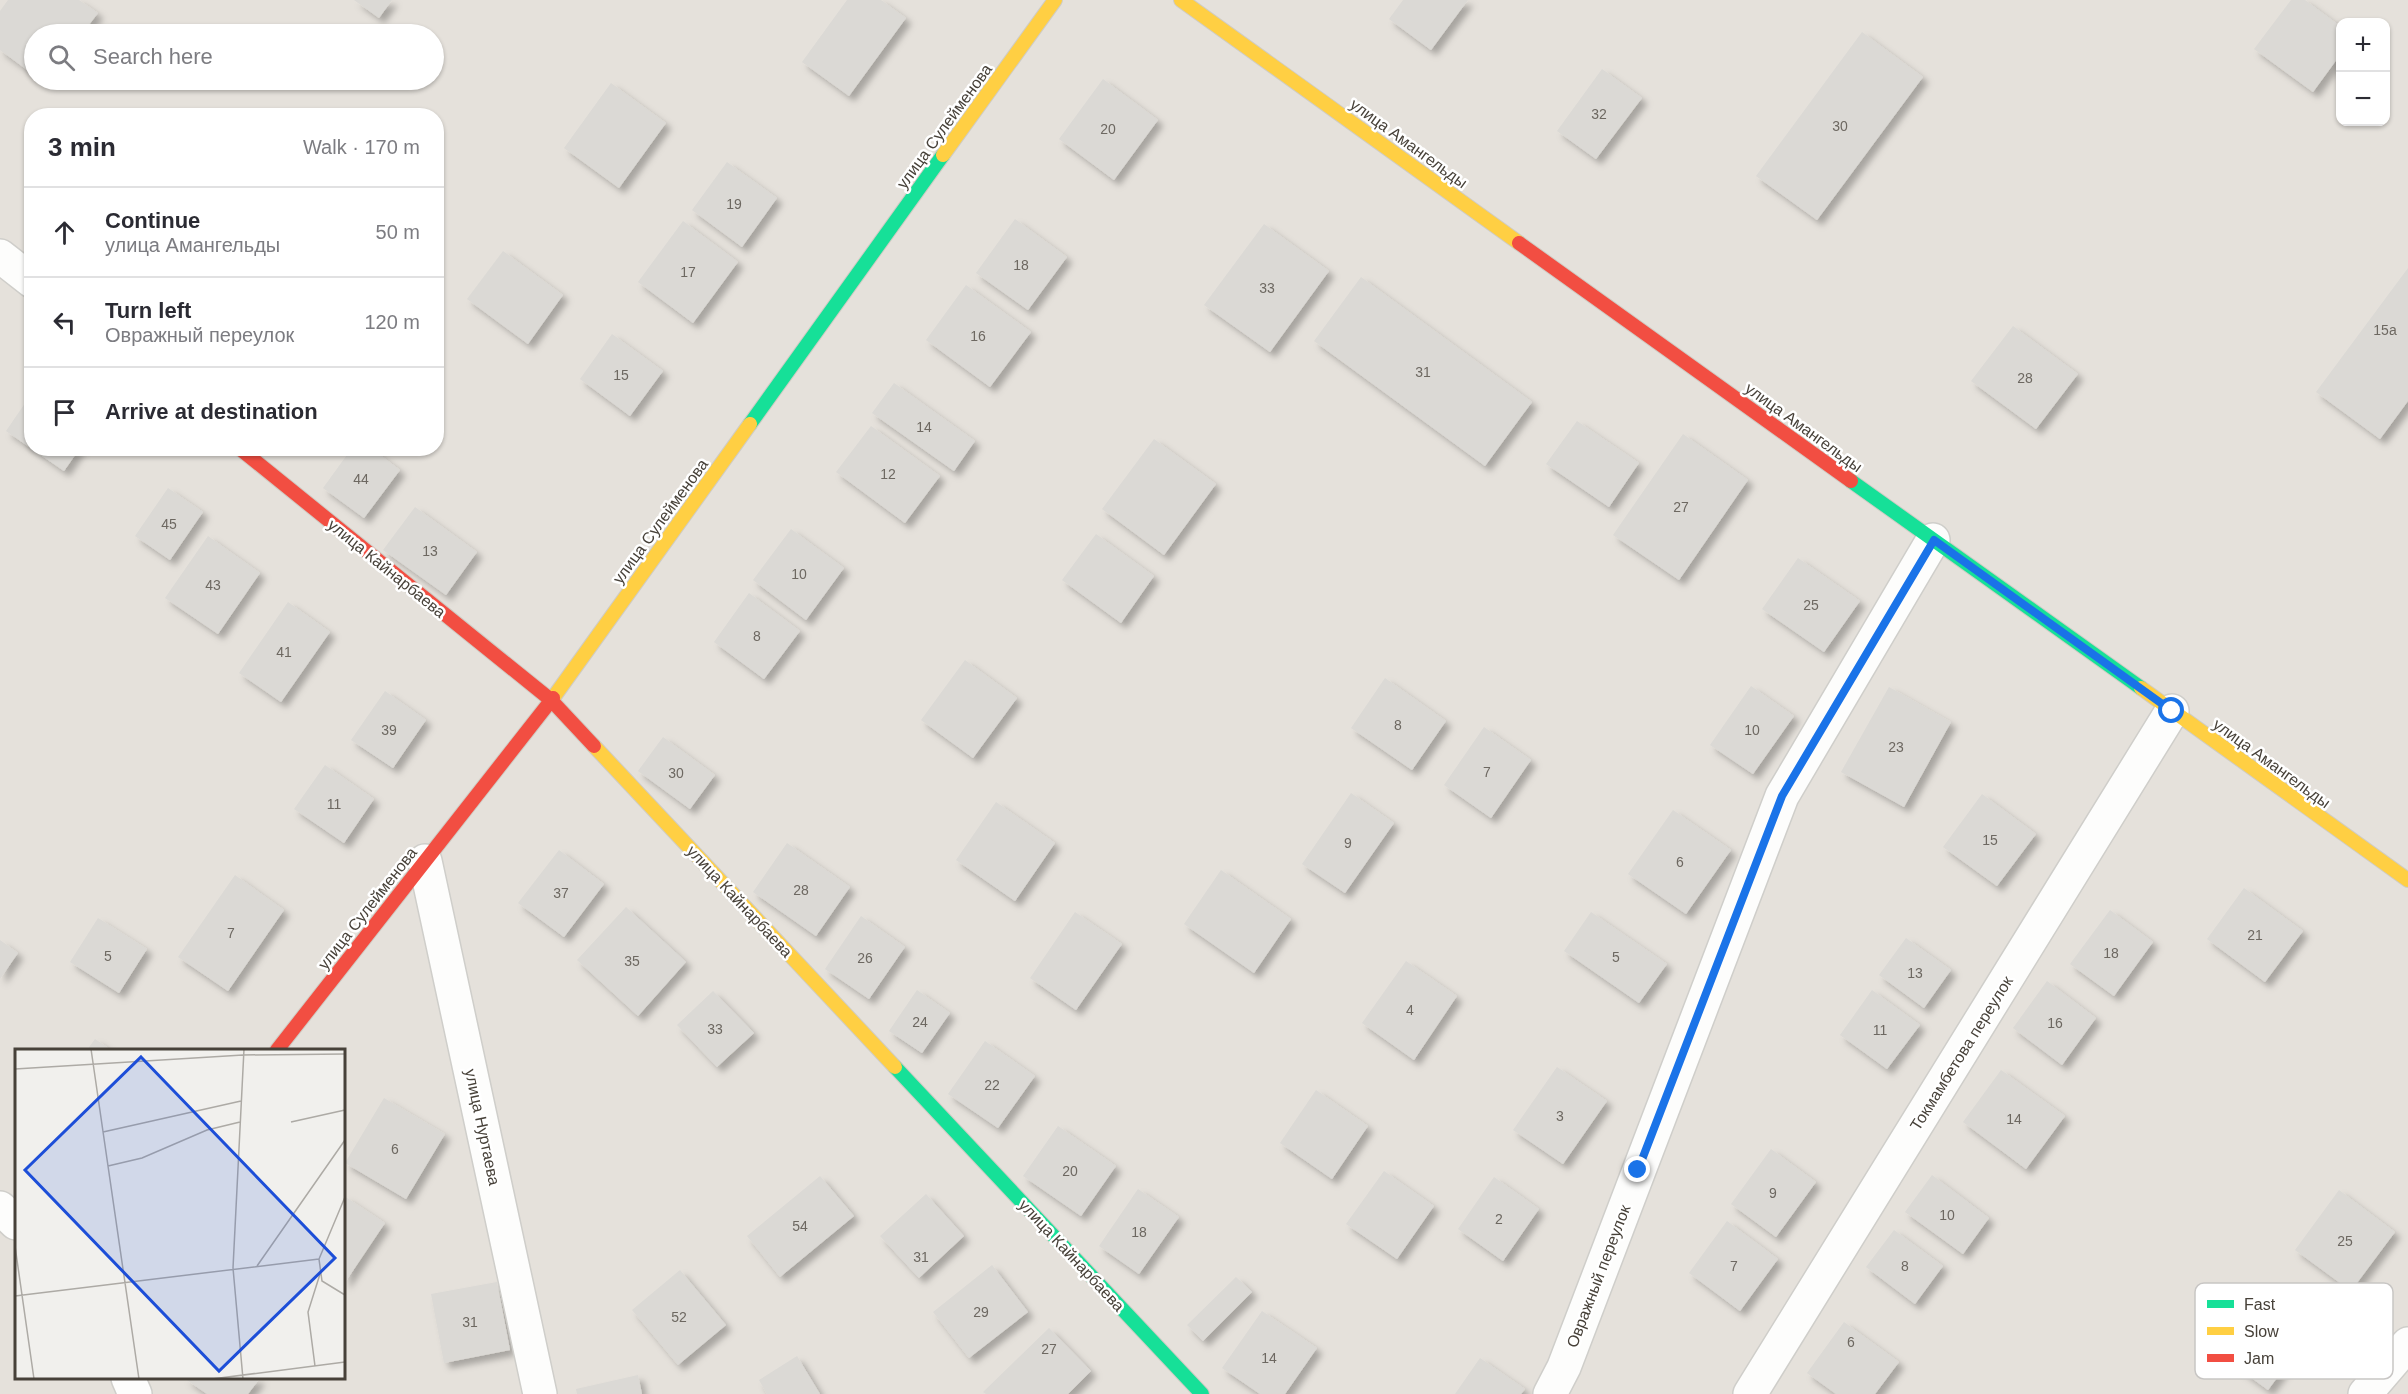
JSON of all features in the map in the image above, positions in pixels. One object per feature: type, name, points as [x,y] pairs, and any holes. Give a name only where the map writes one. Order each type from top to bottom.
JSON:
[{"type":"street","name":"улица Сулейменова","points":[[278,1049],[551,700],[1055,0]]},
{"type":"street","name":"улица Амангельды","points":[[1181,0],[2408,880]]},
{"type":"street","points":[[0,256],[24,275]]},
{"type":"street","name":"улица Кайнарбаева","points":[[249,456],[551,700],[1202,1394]]},
{"type":"street","name":"Овражный переулок","points":[[1550,1394],[1564,1367],[1782,796],[1934,540]]},
{"type":"street","name":"Токмамбетова переулок","points":[[1750,1394],[2172,711]]},
{"type":"street","name":"улица Нуртаева","points":[[425,861],[540,1394]]},
{"type":"street","points":[[0,1208],[15,1221]]},
{"type":"street","points":[[2393,1361],[2408,1344]]},
{"type":"street","points":[[130,1379],[135,1394]]},
{"type":"street","points":[[2365,1394],[2378,1379]]},
{"type":"shaded area","points":[[0,0],[2408,0],[2408,1394],[0,1394]]},
{"type":"building","points":[[8,0],[79,0],[98,13],[90,24],[24,24],[24,68],[0,50],[0,11]]},
{"type":"building","points":[[354,0],[392,0],[379,18]]},
{"type":"building","points":[[847,0],[881,0],[906,18],[849,96],[802,62]]},
{"type":"building","points":[[1403,0],[1468,0],[1431,50],[1389,19]]},
{"type":"building","points":[[2291,0],[2305,0],[2336,23],[2336,60],[2313,92],[2254,49]]},
{"type":"building","points":[[1862,32],[1923,77],[1817,220],[1756,176]]},
{"type":"building","points":[[1602,69],[1642,98],[1596,159],[1557,131]]},
{"type":"building","points":[[1103,79],[1158,120],[1114,180],[1059,139]]},
{"type":"building","points":[[611,83],[666,123],[619,188],[564,148]]},
{"type":"building","points":[[727,162],[777,198],[742,247],[692,210]]},
{"type":"building","points":[[1015,219],[1067,257],[1028,310],[976,273]]},
{"type":"building","points":[[683,221],[738,262],[693,323],[638,282]]},
{"type":"building","points":[[1264,224],[1329,271],[1270,352],[1204,305]]},
{"type":"building","points":[[503,251],[563,295],[528,344],[467,299]]},
{"type":"building","points":[[2408,268],[2408,401],[2380,439],[2316,392]]},
{"type":"building","points":[[1361,277],[1532,402],[1485,466],[1314,341]]},
{"type":"building","points":[[966,285],[1031,332],[990,387],[926,340]]},
{"type":"building","points":[[2013,326],[2078,374],[2036,429],[1971,381]]},
{"type":"building","points":[[612,334],[663,371],[630,416],[580,379]]},
{"type":"building","points":[[894,383],[975,441],[954,471],[872,413]]},
{"type":"building","points":[[24,405],[24,443],[6,431]]},
{"type":"building","points":[[1577,421],[1639,463],[1609,507],[1546,464]]},
{"type":"building","points":[[871,426],[940,476],[905,523],[836,472]]},
{"type":"building","points":[[1683,434],[1748,480],[1679,580],[1613,535]]},
{"type":"building","points":[[1154,439],[1216,484],[1164,555],[1102,509]]},
{"type":"building","points":[[42,456],[74,456],[64,471]]},
{"type":"building","points":[[346,456],[382,456],[400,470],[364,518],[323,488]]},
{"type":"building","points":[[168,488],[203,512],[170,560],[135,536]]},
{"type":"building","points":[[415,507],[477,552],[446,595],[383,550]]},
{"type":"building","points":[[791,529],[844,568],[806,620],[753,580]]},
{"type":"building","points":[[1096,534],[1154,576],[1121,623],[1062,580]]},
{"type":"building","points":[[208,536],[260,573],[218,634],[165,598]]},
{"type":"building","points":[[1798,558],[1860,601],[1824,652],[1762,609]]},
{"type":"building","points":[[749,593],[800,631],[764,679],[714,642]]},
{"type":"building","points":[[288,602],[330,632],[281,702],[239,673]]},
{"type":"building","points":[[965,660],[1017,698],[973,758],[921,720]]},
{"type":"building","points":[[1385,678],[1446,721],[1412,770],[1351,728]]},
{"type":"building","points":[[1751,686],[1794,716],[1753,774],[1710,745]]},
{"type":"building","points":[[1889,687],[1951,722],[1904,807],[1841,772]]},
{"type":"building","points":[[385,691],[426,720],[393,768],[351,740]]},
{"type":"building","points":[[1484,727],[1531,760],[1491,818],[1444,785]]},
{"type":"building","points":[[663,737],[715,775],[690,809],[638,771]]},
{"type":"building","points":[[325,765],[374,799],[344,843],[294,809]]},
{"type":"building","points":[[1351,793],[1394,823],[1345,893],[1302,864]]},
{"type":"building","points":[[1982,794],[2036,834],[1997,886],[1943,847]]},
{"type":"building","points":[[996,802],[1055,843],[1015,901],[956,860]]},
{"type":"building","points":[[1673,810],[1731,850],[1686,914],[1628,874]]},
{"type":"building","points":[[787,843],[850,887],[816,936],[753,892]]},
{"type":"building","points":[[559,850],[604,884],[564,937],[518,903]]},
{"type":"building","points":[[1221,870],[1291,919],[1254,973],[1184,924]]},
{"type":"building","points":[[235,875],[284,910],[228,991],[178,957]]},
{"type":"building","points":[[2244,888],[2303,931],[2265,982],[2207,939]]},
{"type":"building","points":[[626,907],[686,962],[638,1016],[577,960]]},
{"type":"building","points":[[2110,910],[2153,942],[2114,996],[2070,964]]},
{"type":"building","points":[[1075,912],[1122,944],[1076,1010],[1030,978]]},
{"type":"building","points":[[1591,912],[1667,964],[1639,1003],[1564,951]]},
{"type":"building","points":[[861,916],[905,947],[869,999],[825,969]]},
{"type":"building","points":[[98,918],[147,949],[119,993],[70,962]]},
{"type":"building","points":[[1906,938],[1951,970],[1924,1008],[1879,975]]},
{"type":"building","points":[[0,940],[18,953],[0,979]]},
{"type":"building","points":[[1406,961],[1457,996],[1414,1060],[1362,1023]]},
{"type":"building","points":[[2047,981],[2096,1018],[2062,1065],[2013,1028]]},
{"type":"building","points":[[917,990],[950,1013],[922,1053],[889,1031]]},
{"type":"building","points":[[1872,990],[1920,1025],[1887,1069],[1840,1035]]},
{"type":"building","points":[[713,991],[754,1033],[717,1067],[677,1025]]},
{"type":"building","points":[[95,1039],[110,1049],[88,1049]]},
{"type":"building","points":[[985,1041],[1035,1076],[998,1128],[948,1094]]},
{"type":"building","points":[[1557,1067],[1607,1101],[1563,1164],[1513,1130]]},
{"type":"building","points":[[2001,1070],[2065,1116],[2026,1169],[1963,1122]]},
{"type":"building","points":[[1316,1090],[1368,1126],[1332,1179],[1280,1143]]},
{"type":"building","points":[[384,1098],[445,1134],[406,1199],[345,1163]]},
{"type":"building","points":[[1058,1126],[1116,1166],[1081,1216],[1023,1176]]},
{"type":"building","points":[[1771,1149],[1816,1182],[1776,1237],[1731,1204]]},
{"type":"building","points":[[1384,1171],[1434,1206],[1397,1259],[1346,1224]]},
{"type":"building","points":[[1932,1175],[1989,1218],[1963,1254],[1905,1212]]},
{"type":"building","points":[[820,1176],[854,1216],[780,1277],[747,1236]]},
{"type":"building","points":[[1494,1177],[1539,1209],[1503,1261],[1458,1229]]},
{"type":"building","points":[[1138,1189],[1179,1217],[1139,1274],[1099,1246]]},
{"type":"building","points":[[2339,1190],[2395,1232],[2357,1283],[2340,1283],[2295,1250]]},
{"type":"building","points":[[926,1194],[964,1236],[919,1278],[880,1236]]},
{"type":"building","points":[[345,1197],[385,1223],[345,1283]]},
{"type":"building","points":[[1727,1221],[1778,1259],[1740,1311],[1689,1273]]},
{"type":"building","points":[[1894,1230],[1943,1266],[1915,1304],[1866,1267]]},
{"type":"building","points":[[992,1265],[1028,1312],[969,1358],[933,1312]]},
{"type":"building","points":[[680,1270],[726,1325],[678,1365],[632,1310]]},
{"type":"building","points":[[1236,1277],[1252,1292],[1203,1341],[1187,1325]]},
{"type":"building","points":[[497,1282],[510,1350],[444,1363],[431,1294]]},
{"type":"building","points":[[1262,1311],[1317,1348],[1285,1394],[1260,1394],[1222,1368]]},
{"type":"building","points":[[1844,1322],[1899,1362],[1875,1394],[1836,1394],[1807,1373]]},
{"type":"building","points":[[1049,1328],[1091,1371],[1068,1394],[986,1394],[983,1392]]},
{"type":"building","points":[[797,1356],[820,1394],[767,1394],[759,1380]]},
{"type":"building","points":[[1480,1358],[1525,1389],[1521,1394],[1455,1394]]},
{"type":"building","points":[[638,1375],[642,1394],[577,1394],[576,1389]]},
{"type":"building","points":[[185,1379],[259,1379],[248,1394],[207,1394]]},
{"type":"building","points":[[2253,1379],[2276,1379],[2268,1390]]},
{"type":"traffic: fast","points":[[750,424],[943,155]]},
{"type":"traffic: fast","points":[[1851,481],[2141,688]]},
{"type":"traffic: fast","points":[[895,1067],[1202,1394]]},
{"type":"traffic: slow","points":[[943,155],[1055,0]]},
{"type":"traffic: slow","points":[[1181,0],[1519,243]]},
{"type":"traffic: slow","points":[[553,698],[750,424]]},
{"type":"traffic: slow","points":[[2141,688],[2408,880]]},
{"type":"traffic: slow","points":[[594,746],[895,1067]]},
{"type":"traffic: jam","points":[[1519,243],[1851,481]]},
{"type":"traffic: jam","points":[[249,456],[551,700],[594,746]]},
{"type":"traffic: jam","points":[[278,1049],[553,698]]},
{"type":"route","points":[[1638,1170],[1782,796],[1934,540],[2172,711]]}]
